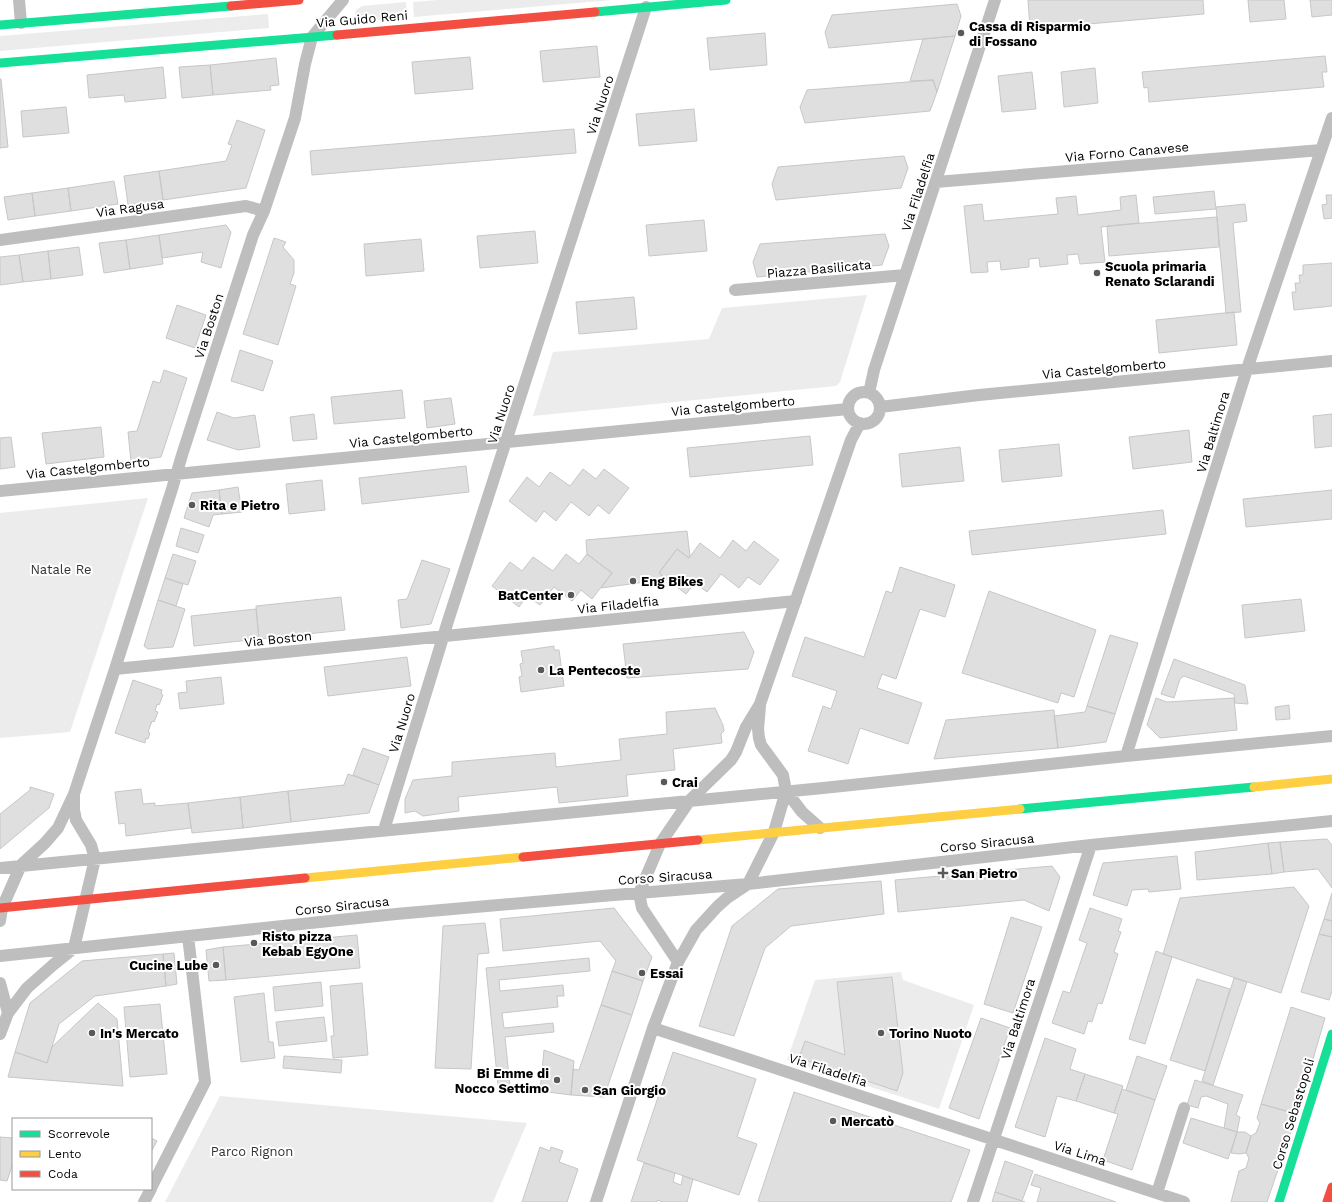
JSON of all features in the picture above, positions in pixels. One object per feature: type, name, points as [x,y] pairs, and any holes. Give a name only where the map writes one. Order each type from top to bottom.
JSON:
[{"type":"main road","points":[[0,25],[299,0]]},
{"type":"main road","name":"Via Guido Reni","points":[[0,63],[726,0]]},
{"type":"main road","points":[[1,908],[1330,779]]},
{"type":"main road","name":"Corso Sebastopoli","points":[[1279,1202],[1332,1034]]},
{"type":"main road","points":[[1327,1202],[1332,1187]]},
{"type":"street","points":[[19,0],[21,23]]},
{"type":"street","name":"Via Boston","points":[[0,921],[1,908],[21,865],[58,828],[74,794],[116,669],[253,235],[264,211],[295,118],[305,64],[312,37],[343,0]]},
{"type":"street","name":"Via Filadelfia","points":[[870,393],[874,370],[995,0]]},
{"type":"street","name":"Via Nuoro","points":[[384,830],[443,637],[646,7]]},
{"type":"street","name":"Via Baltimora","points":[[1126,756],[1247,369],[1332,118]]},
{"type":"street","name":"Via Forno Canavese","points":[[936,182],[1321,150]]},
{"type":"street","name":"Via Ragusa","points":[[0,240],[246,206],[264,211]]},
{"type":"street","name":"Piazza Basilicata","points":[[735,290],[905,276]]},
{"type":"street","name":"Via Castelgomberto","points":[[880,407],[979,395],[1332,361]]},
{"type":"street","points":[[862,392],[870,393],[878,400],[880,407],[874,419],[867,423],[860,423],[850,417],[848,409],[849,402],[856,394],[862,392]]},
{"type":"street","name":"Via Castelgomberto","points":[[0,491],[848,409]]},
{"type":"street","points":[[678,962],[642,908],[639,892],[660,844],[690,800],[731,760],[736,752],[746,727],[760,704],[851,440],[860,423]]},
{"type":"street","name":"Via Filadelfia","points":[[443,637],[796,602]]},
{"type":"street","name":"Via Boston","points":[[116,669],[443,637]]},
{"type":"street","points":[[760,704],[758,728],[761,745],[783,775],[786,791],[802,812],[820,828]]},
{"type":"street","points":[[0,868],[1332,736]]},
{"type":"street","points":[[596,1202],[654,1028],[678,962],[696,930],[722,902],[748,884],[774,832],[786,791]]},
{"type":"street","name":"Via Boston","points":[[74,794],[74,810],[76,820],[91,844],[95,859]]},
{"type":"street","name":"Corso Siracusa","points":[[0,956],[404,914],[639,892],[748,884],[1091,845],[1332,821]]},
{"type":"street","name":"Via Baltimora","points":[[973,1202],[1091,845]]},
{"type":"street","points":[[0,1034],[8,1013],[27,988],[74,948],[95,859]]},
{"type":"street","points":[[152,1187],[205,1082],[188,936]]},
{"type":"street","points":[[0,983],[8,1013]]},
{"type":"street","name":"Via Filadelfia","points":[[654,1028],[994,1139]]},
{"type":"street","points":[[1157,1193],[1184,1108]]},
{"type":"street","name":"Via Lima","points":[[994,1139],[1184,1202]]},
{"type":"street","points":[[144,1202],[150,1190]]},
{"type":"green space","points":[[438,0],[612,0],[414,17],[413,2]]},
{"type":"green space","points":[[406,2],[407,17],[363,21],[359,20],[355,14],[356,10],[362,6]]},
{"type":"green space","points":[[268,14],[269,28],[0,51],[0,36]]},
{"type":"green space","points":[[867,295],[840,382],[836,386],[533,416],[553,352],[709,339],[722,308]]},
{"type":"green space","name":"Natale Re","points":[[148,498],[70,732],[0,738],[0,513]]},
{"type":"green space","name":"Torino Nuoto","points":[[901,972],[903,980],[974,1005],[939,1109],[787,1060],[815,980]]},
{"type":"green space","name":"Parco Rignon","points":[[220,1096],[527,1123],[493,1202],[165,1202]]},
{"type":"building","points":[[1028,0],[1203,0],[1204,14],[1030,29]]},
{"type":"building","points":[[1248,0],[1284,0],[1286,19],[1250,22]]},
{"type":"building","points":[[1310,0],[1332,0],[1332,15],[1312,17]]},
{"type":"building","points":[[957,4],[961,16],[955,36],[829,48],[825,32],[832,15]]},
{"type":"building","points":[[765,33],[767,65],[710,70],[707,38]]},
{"type":"building","points":[[955,36],[937,92],[933,80],[910,81],[923,39]]},
{"type":"building","points":[[597,46],[600,77],[543,82],[540,51]]},
{"type":"building","points":[[1325,56],[1327,72],[1322,72],[1324,87],[1149,102],[1148,87],[1144,88],[1142,72]]},
{"type":"building","points":[[470,57],[473,89],[415,94],[412,62]]},
{"type":"building","points":[[276,58],[279,85],[270,86],[271,90],[213,95],[210,65]]},
{"type":"building","points":[[210,65],[213,95],[182,98],[179,67]]},
{"type":"building","points":[[163,67],[166,98],[125,102],[124,95],[89,98],[87,75]]},
{"type":"building","points":[[1095,68],[1098,103],[1064,107],[1061,72]]},
{"type":"building","points":[[1032,72],[1036,109],[1002,112],[998,76]]},
{"type":"building","points":[[0,79],[8,147],[0,148]]},
{"type":"building","points":[[933,80],[937,92],[930,111],[805,123],[800,107],[807,90]]},
{"type":"building","points":[[66,107],[69,133],[23,137],[21,111]]},
{"type":"building","points":[[694,109],[697,141],[639,146],[636,114]]},
{"type":"building","points":[[237,120],[265,130],[246,188],[163,200],[159,171],[226,161],[232,145],[228,144]]},
{"type":"building","points":[[574,129],[576,153],[312,175],[310,151]]},
{"type":"building","points":[[904,156],[908,168],[901,188],[776,200],[772,184],[778,167]]},
{"type":"building","points":[[159,171],[163,200],[128,205],[124,176]]},
{"type":"building","points":[[114,181],[118,204],[71,211],[68,188]]},
{"type":"building","points":[[68,188],[71,211],[35,216],[32,193]]},
{"type":"building","points":[[1214,191],[1216,209],[1155,214],[1153,197]]},
{"type":"building","points":[[32,193],[35,216],[8,220],[4,197]]},
{"type":"building","points":[[1136,195],[1139,223],[1101,227],[1105,262],[1080,264],[1078,254],[1067,255],[1068,264],[1040,267],[1039,258],[1029,259],[1029,267],[1001,270],[1000,261],[987,262],[988,272],[971,273],[964,206],[982,204],[984,221],[1058,214],[1056,198],[1076,196],[1078,215],[1121,210],[1120,197]]},
{"type":"building","points":[[1326,195],[1332,195],[1332,218],[1324,219],[1322,205],[1327,204]]},
{"type":"building","points":[[1245,204],[1247,221],[1233,223],[1241,312],[1226,313],[1216,207]]},
{"type":"building","points":[[1217,217],[1219,247],[1109,256],[1107,226]]},
{"type":"building","points":[[704,220],[707,251],[649,256],[646,225]]},
{"type":"building","points":[[226,225],[231,232],[221,268],[201,262],[203,252],[162,258],[159,235]]},
{"type":"building","points":[[535,231],[538,263],[480,268],[477,236]]},
{"type":"building","points":[[885,234],[889,246],[882,265],[757,277],[753,262],[760,244]]},
{"type":"building","points":[[159,235],[163,264],[130,269],[126,240]]},
{"type":"building","points":[[274,238],[286,242],[283,247],[294,260],[294,273],[290,284],[296,286],[278,345],[243,334]]},
{"type":"building","points":[[421,239],[424,271],[366,276],[364,244]]},
{"type":"building","points":[[126,240],[130,269],[104,273],[99,243]]},
{"type":"building","points":[[79,247],[83,275],[51,279],[48,251]]},
{"type":"building","points":[[48,251],[51,279],[23,282],[19,255]]},
{"type":"building","points":[[19,255],[23,282],[0,285],[0,257]]},
{"type":"building","points":[[1332,263],[1332,306],[1294,310],[1292,292],[1296,292],[1295,283],[1300,283],[1299,275],[1303,275],[1303,265]]},
{"type":"building","points":[[634,297],[637,329],[579,334],[576,302]]},
{"type":"building","points":[[177,305],[206,315],[195,348],[166,338]]},
{"type":"building","points":[[1234,312],[1237,345],[1159,353],[1156,320]]},
{"type":"building","points":[[240,350],[273,361],[263,391],[231,381]]},
{"type":"building","points":[[164,370],[187,378],[161,457],[131,461],[128,432],[137,431],[153,381],[160,383]]},
{"type":"building","points":[[402,390],[405,418],[334,424],[331,397]]},
{"type":"building","points":[[451,398],[455,424],[427,428],[424,401]]},
{"type":"building","points":[[217,412],[234,418],[255,415],[260,447],[238,450],[207,440]]},
{"type":"building","points":[[314,414],[317,439],[293,441],[290,417]]},
{"type":"building","points":[[1332,414],[1332,446],[1315,448],[1313,416]]},
{"type":"building","points":[[101,427],[104,457],[46,464],[42,433]]},
{"type":"building","points":[[1189,430],[1192,462],[1133,469],[1129,437]]},
{"type":"building","points":[[810,436],[813,465],[690,477],[687,448]]},
{"type":"building","points":[[11,437],[15,467],[0,469],[0,438]]},
{"type":"building","points":[[1059,444],[1062,476],[1002,482],[999,450]]},
{"type":"building","points":[[960,447],[964,481],[902,487],[899,454]]},
{"type":"building","points":[[466,466],[469,492],[362,504],[359,478]]},
{"type":"building","points":[[583,469],[596,479],[604,469],[629,488],[609,514],[598,505],[589,516],[571,502],[556,521],[544,511],[536,522],[509,501],[527,477],[539,487],[550,472],[570,486]]},
{"type":"building","points":[[322,480],[325,510],[289,514],[286,484]]},
{"type":"building","points":[[238,487],[242,512],[222,514],[219,490]]},
{"type":"building","points":[[219,490],[222,514],[213,515],[209,527],[184,518],[192,493]]},
{"type":"building","points":[[1332,490],[1332,519],[1246,527],[1243,499]]},
{"type":"building","points":[[1163,510],[1166,534],[972,555],[969,531]]},
{"type":"building","points":[[181,528],[204,535],[198,553],[176,546]]},
{"type":"building","points":[[687,531],[690,556],[689,558],[677,549],[659,573],[667,579],[601,588],[612,573],[587,554],[586,540]]},
{"type":"building","points":[[733,540],[746,551],[754,541],[779,560],[760,585],[748,577],[739,588],[721,574],[707,592],[695,583],[686,594],[659,573],[677,549],[689,558],[700,543],[720,558]]},
{"type":"building","points":[[173,554],[196,561],[188,585],[165,578]]},
{"type":"building","points":[[566,554],[579,564],[587,554],[612,573],[592,599],[581,590],[572,601],[554,587],[540,605],[527,596],[519,607],[492,586],[510,562],[522,571],[533,557],[553,571]]},
{"type":"building","points":[[422,560],[450,569],[431,624],[401,628],[398,600],[407,599]]},
{"type":"building","points":[[900,567],[955,585],[945,617],[920,609],[896,679],[882,674],[877,688],[922,703],[908,744],[860,728],[848,764],[808,751],[823,706],[831,709],[837,691],[792,676],[805,637],[864,657],[886,591],[892,593]]},
{"type":"building","points":[[165,578],[183,584],[176,606],[158,600]]},
{"type":"building","points":[[989,591],[1096,630],[1074,697],[1061,693],[1058,703],[962,673]]},
{"type":"building","points":[[341,597],[345,630],[259,639],[256,606]]},
{"type":"building","points":[[1301,599],[1305,631],[1245,638],[1242,605]]},
{"type":"building","points":[[158,600],[185,609],[173,647],[148,649],[144,646]]},
{"type":"building","points":[[256,609],[259,639],[194,646],[191,616]]},
{"type":"building","points":[[744,632],[754,652],[748,669],[627,678],[623,644]]},
{"type":"building","points":[[1110,635],[1138,643],[1115,714],[1087,706]]},
{"type":"building","name":"La Pentecoste","points":[[554,646],[554,650],[559,650],[564,686],[521,692],[519,677],[522,676],[520,664],[523,663],[521,651]]},
{"type":"building","points":[[407,657],[411,686],[328,696],[324,667]]},
{"type":"building","points":[[1174,659],[1245,685],[1248,704],[1235,703],[1234,694],[1184,676],[1180,679],[1174,698],[1161,694]]},
{"type":"building","points":[[221,677],[224,704],[180,709],[178,693],[187,692],[186,681]]},
{"type":"building","points":[[133,680],[162,690],[161,694],[163,695],[159,705],[157,704],[155,711],[158,712],[154,722],[152,721],[148,732],[150,733],[148,739],[146,738],[145,743],[115,733]]},
{"type":"building","points":[[1156,698],[1167,702],[1234,698],[1237,730],[1160,738],[1147,725]]},
{"type":"building","points":[[1289,705],[1290,719],[1276,720],[1275,707]]},
{"type":"building","points":[[1087,706],[1115,714],[1106,742],[1058,748],[1054,716],[1085,712]]},
{"type":"building","points":[[715,708],[723,725],[724,731],[721,734],[722,743],[673,749],[675,770],[626,775],[628,796],[559,803],[557,787],[458,797],[459,811],[423,816],[415,811],[405,813],[405,799],[413,780],[452,776],[452,762],[555,753],[556,767],[621,760],[619,739],[667,734],[666,712]]},
{"type":"building","points":[[1054,710],[1058,748],[934,759],[946,720]]},
{"type":"building","points":[[363,748],[389,757],[379,785],[353,775]]},
{"type":"building","points":[[348,774],[379,785],[369,813],[291,822],[288,791],[344,785]]},
{"type":"building","points":[[30,787],[54,794],[49,808],[0,849],[0,814],[30,790]]},
{"type":"building","points":[[141,789],[143,804],[155,803],[155,806],[188,803],[191,828],[126,836],[125,823],[119,824],[115,792]]},
{"type":"building","points":[[288,791],[291,822],[243,828],[240,797]]},
{"type":"building","points":[[240,797],[243,828],[192,833],[188,803]]},
{"type":"building","points":[[1327,839],[1332,845],[1332,888],[1318,869],[1284,872],[1280,842]]},
{"type":"building","points":[[1280,842],[1284,872],[1272,874],[1268,843]]},
{"type":"building","points":[[1268,843],[1272,874],[1197,880],[1195,852]]},
{"type":"building","points":[[1177,856],[1181,889],[1149,892],[1148,889],[1132,890],[1127,906],[1093,895],[1103,863]]},
{"type":"building","points":[[1052,866],[1060,877],[1049,911],[1024,900],[898,912],[895,880]]},
{"type":"building","points":[[881,881],[884,914],[791,926],[765,948],[734,1036],[699,1026],[732,926],[778,889]]},
{"type":"building","points":[[1294,887],[1309,906],[1281,993],[1163,954],[1180,898]]},
{"type":"building","points":[[1332,893],[1332,921],[1324,919]]},
{"type":"building","points":[[614,908],[652,957],[643,981],[612,971],[616,961],[600,941],[503,951],[500,919]]},
{"type":"building","points":[[1090,908],[1122,919],[1118,931],[1121,932],[1114,952],[1118,954],[1102,1004],[1098,1003],[1092,1022],[1088,1021],[1084,1034],[1052,1023],[1063,991],[1070,993],[1087,943],[1079,940]]},
{"type":"building","points":[[1011,917],[1042,927],[1013,1013],[984,1004]]},
{"type":"building","points":[[1324,919],[1332,921],[1332,937],[1319,934]]},
{"type":"building","points":[[485,923],[489,953],[478,954],[471,1069],[435,1068],[443,926]]},
{"type":"building","points":[[1319,934],[1332,937],[1332,991],[1329,1000],[1301,992]]},
{"type":"building","points":[[357,935],[360,968],[226,980],[223,947]]},
{"type":"building","name":"Cucine Lube","points":[[223,947],[226,980],[209,981],[206,950]]},
{"type":"building","points":[[1156,951],[1172,957],[1145,1044],[1129,1039]]},
{"type":"building","points":[[174,953],[177,984],[166,986],[163,954]]},
{"type":"building","points":[[163,954],[166,986],[95,996],[59,1024],[47,1063],[15,1052],[30,1003],[82,961]]},
{"type":"building","points":[[589,958],[590,971],[499,980],[500,991],[563,985],[564,996],[557,996],[558,1007],[502,1013],[504,1028],[553,1023],[554,1032],[505,1037],[510,1086],[498,1085],[486,968]]},
{"type":"building","points":[[612,971],[643,981],[632,1015],[601,1005]]},
{"type":"building","name":"Torino Nuoto","points":[[892,977],[903,1073],[897,1091],[799,1058],[805,1041],[845,1055],[837,982]]},
{"type":"building","points":[[1234,978],[1247,982],[1213,1085],[1202,1081]]},
{"type":"building","points":[[1197,979],[1230,989],[1205,1071],[1170,1060]]},
{"type":"building","points":[[321,982],[323,1006],[275,1011],[273,987]]},
{"type":"building","points":[[362,983],[368,1055],[333,1058],[331,1036],[334,1036],[330,986]]},
{"type":"building","points":[[264,993],[269,1042],[273,1042],[275,1058],[241,1062],[234,997]]},
{"type":"building","name":"In's Mercato","points":[[98,1003],[117,1019],[123,1086],[8,1077],[15,1052],[47,1063],[52,1047]]},
{"type":"building","points":[[160,1004],[167,1074],[130,1077],[124,1007]]},
{"type":"building","points":[[601,1005],[632,1015],[604,1097],[571,1095],[573,1069],[579,1070]]},
{"type":"building","points":[[1291,1007],[1325,1018],[1297,1114],[1261,1104]]},
{"type":"building","points":[[324,1017],[327,1041],[279,1046],[276,1022]]},
{"type":"building","points":[[981,1018],[1010,1028],[979,1119],[949,1108]]},
{"type":"building","points":[[1045,1038],[1076,1049],[1070,1069],[1085,1074],[1076,1101],[1057,1096],[1045,1137],[1015,1127]]},
{"type":"building","name":"Bi Emme di Nocco Settimo","points":[[544,1050],[574,1061],[571,1095],[540,1091]]},
{"type":"building","points":[[673,1052],[756,1079],[737,1137],[757,1144],[739,1195],[637,1160]]},
{"type":"building","points":[[284,1056],[342,1060],[341,1073],[283,1068]]},
{"type":"building","points":[[1137,1056],[1167,1066],[1155,1100],[1126,1090]]},
{"type":"building","points":[[1085,1074],[1123,1086],[1114,1113],[1076,1101]]},
{"type":"building","points":[[1195,1080],[1243,1095],[1236,1115],[1240,1117],[1237,1132],[1224,1128],[1228,1104],[1206,1096],[1201,1097],[1198,1108],[1187,1105]]},
{"type":"building","points":[[1122,1089],[1155,1100],[1132,1170],[1103,1160],[1118,1114],[1114,1113]]},
{"type":"building","name":"Mercatò","points":[[794,1092],[970,1150],[951,1202],[758,1201]]},
{"type":"building","points":[[1261,1104],[1297,1114],[1267,1202],[1231,1202],[1239,1171],[1246,1168],[1249,1158],[1246,1153],[1251,1136],[1256,1133],[1260,1123],[1257,1118]]},
{"type":"building","points":[[1191,1118],[1237,1132],[1228,1159],[1183,1143]]},
{"type":"building","points":[[1237,1132],[1245,1132],[1251,1136],[1246,1153],[1231,1153]]},
{"type":"building","points":[[0,1137],[12,1138],[12,1166],[7,1181],[0,1180]]},
{"type":"building","points":[[152,1138],[157,1141],[152,1150]]},
{"type":"building","points":[[540,1147],[550,1151],[551,1147],[563,1151],[559,1162],[578,1169],[567,1202],[522,1202]]},
{"type":"building","points":[[1005,1161],[1033,1171],[1022,1201],[995,1192]]},
{"type":"building","points":[[644,1163],[675,1173],[673,1182],[681,1185],[683,1176],[693,1179],[687,1202],[663,1202],[657,1200],[657,1202],[631,1202]]},
{"type":"building","points":[[1035,1174],[1116,1202],[1037,1202],[1041,1188],[1031,1185]]},
{"type":"building","points":[[995,1192],[1025,1202],[992,1202]]},
{"type":"traffic: fast","points":[[595,12],[726,0]]},
{"type":"traffic: fast","points":[[0,25],[231,6]]},
{"type":"traffic: fast","points":[[0,63],[337,35]]},
{"type":"traffic: fast","points":[[1020,809],[1254,787]]},
{"type":"traffic: fast","points":[[1279,1202],[1332,1034]]},
{"type":"traffic: slow","points":[[1254,787],[1332,779]]},
{"type":"traffic: slow","points":[[698,840],[1020,809]]},
{"type":"traffic: slow","points":[[305,878],[523,857]]},
{"type":"traffic: jam","points":[[231,6],[299,0]]},
{"type":"traffic: jam","points":[[337,35],[595,12]]},
{"type":"traffic: jam","points":[[523,857],[698,840]]},
{"type":"traffic: jam","points":[[0,908],[305,878]]},
{"type":"traffic: jam","points":[[1327,1202],[1332,1187]]},
{"type":"place","name":"Cassa di Risparmio di Fossano","points":[[961,33]]},
{"type":"place","name":"Scuola primaria Renato Sclarandi","points":[[1097,273]]},
{"type":"place","name":"Rita e Pietro","points":[[192,505]]},
{"type":"place","name":"Eng Bikes","points":[[633,581]]},
{"type":"place","name":"BatCenter","points":[[571,595]]},
{"type":"place","name":"La Pentecoste","points":[[541,670]]},
{"type":"place","name":"Crai","points":[[664,782]]},
{"type":"place","name":"San Pietro","points":[[943,873]]},
{"type":"place","name":"Risto pizza Kebab EgyOne","points":[[254,943]]},
{"type":"place","name":"Cucine Lube","points":[[216,965]]},
{"type":"place","name":"Essai","points":[[642,973]]},
{"type":"place","name":"In's Mercato","points":[[92,1033]]},
{"type":"place","name":"Torino Nuoto","points":[[881,1033]]},
{"type":"place","name":"Bi Emme di Nocco Settimo","points":[[557,1080]]},
{"type":"place","name":"San Giorgio","points":[[585,1090]]},
{"type":"place","name":"Mercatò","points":[[833,1121]]}]
